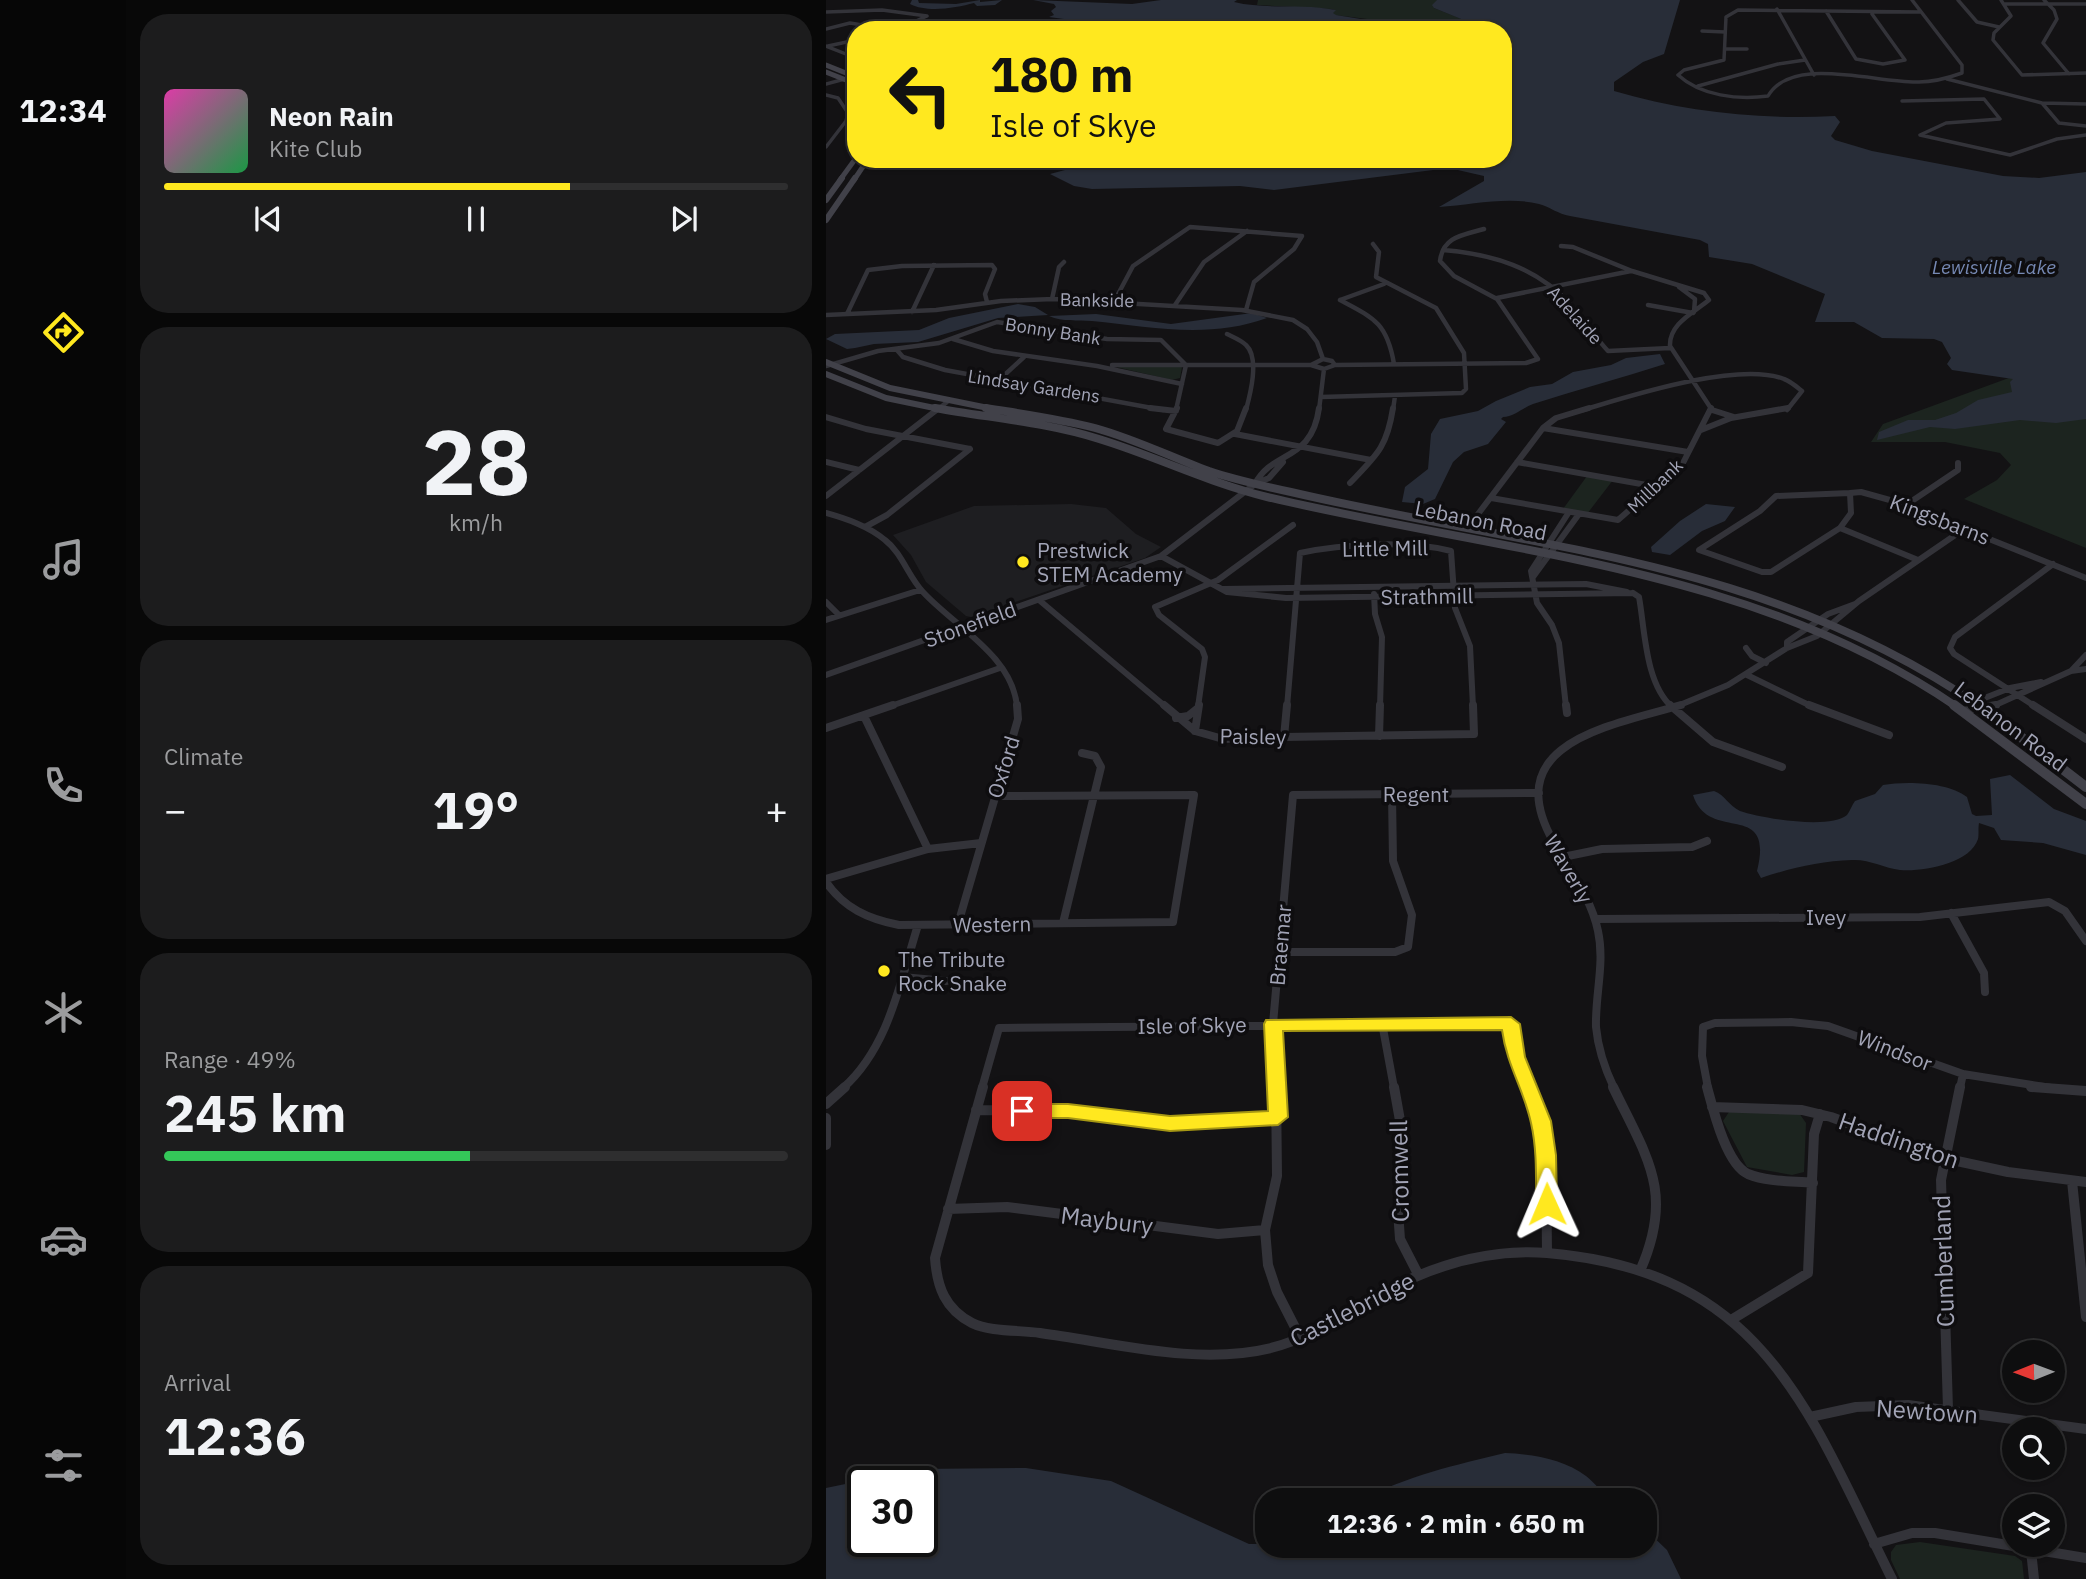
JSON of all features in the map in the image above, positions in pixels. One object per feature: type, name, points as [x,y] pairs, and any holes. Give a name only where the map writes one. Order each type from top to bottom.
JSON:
[{"type":"main road","points":[[826,65],[847,73]]},
{"type":"main road","points":[[826,72],[847,80]]},
{"type":"main road","points":[[826,201],[849,168]]},
{"type":"main road","points":[[826,220],[863,168]]},
{"type":"main road","name":"Lebanon Road","points":[[827,364],[877,385],[947,402],[1028,414],[1094,428],[1255,484],[1559,544],[1694,575],[1819,620],[1913,665],[1984,709],[2086,787]]},
{"type":"main road","name":"Lebanon Road","points":[[826,373],[870,392],[938,409],[1076,432],[1246,491],[1553,552],[1697,585],[1808,627],[1892,666],[1963,711],[2086,804]]},
{"type":"street","points":[[1912,0],[1964,68],[1960,74],[1946,79],[1917,82],[1814,75],[1780,82],[1770,95],[1759,97],[1727,97],[1679,78],[1678,73],[1719,63],[1726,56],[1727,15],[1743,10],[1921,12]]},
{"type":"street","points":[[1958,0],[1977,22],[1999,27]]},
{"type":"street","points":[[2086,4],[2003,2],[2011,16],[1999,27],[1993,40],[2022,75],[2086,73]]},
{"type":"street","points":[[2046,2],[2056,19],[2043,43],[2069,74]]},
{"type":"street","points":[[1735,6],[1743,10]]},
{"type":"street","points":[[1777,9],[1814,75]]},
{"type":"street","points":[[826,12],[882,10],[927,16],[920,21]]},
{"type":"street","points":[[1826,12],[1856,59],[1876,64],[1895,64],[1906,59],[1872,13]]},
{"type":"street","points":[[826,29],[834,24],[847,24]]},
{"type":"street","points":[[1702,31],[1725,32]]},
{"type":"street","points":[[827,46],[847,42]]},
{"type":"street","points":[[827,46],[847,54]]},
{"type":"street","points":[[1725,48],[1747,49]]},
{"type":"street","points":[[1698,86],[1746,75],[1781,62],[1805,60]]},
{"type":"street","points":[[1866,78],[1876,64]]},
{"type":"street","points":[[826,82],[847,77]]},
{"type":"street","points":[[1946,79],[2042,103],[2086,104]]},
{"type":"street","points":[[828,95],[838,98],[847,112]]},
{"type":"street","points":[[1902,101],[1984,99],[2000,119],[1946,123],[1920,135],[2010,155],[2057,139],[2086,135]]},
{"type":"street","points":[[2042,103],[2059,123],[2086,126]]},
{"type":"street","points":[[826,147],[847,114]]},
{"type":"street","points":[[1116,298],[1133,266],[1190,227],[1302,236],[1293,249],[1268,266],[1254,283],[1245,310]]},
{"type":"street","points":[[1097,366],[1311,365],[1324,369],[1335,365],[1527,363],[1538,359],[1497,298],[1445,270],[1440,259],[1443,250],[1455,236],[1484,229]]},
{"type":"street","points":[[1175,305],[1204,262],[1247,231]]},
{"type":"street","points":[[1321,397],[1464,392],[1465,364],[1462,347],[1436,308],[1384,284],[1376,277],[1379,252],[1373,244]]},
{"type":"street","points":[[1561,246],[1573,247],[1632,271],[1704,292],[1709,300],[1670,332],[1670,348],[1674,359],[1695,381],[1712,411],[1735,417]]},
{"type":"street","name":"Adelaide","points":[[1443,250],[1491,254],[1555,288],[1608,351],[1670,348]]},
{"type":"street","points":[[1052,299],[1059,267],[1064,262]]},
{"type":"street","points":[[912,312],[934,265]]},
{"type":"street","points":[[847,314],[870,269],[992,265],[995,270],[985,294],[987,302]]},
{"type":"street","points":[[1497,298],[1632,271]]},
{"type":"street","points":[[1384,284],[1340,300],[1376,319],[1391,346],[1394,364]]},
{"type":"street","points":[[1675,285],[1695,299],[1693,313]]},
{"type":"street","name":"Bankside","points":[[826,317],[912,312],[987,302],[1116,298],[1273,313],[1305,328],[1318,340],[1323,359]]},
{"type":"street","points":[[1648,305],[1693,313]]},
{"type":"street","name":"Bonny Bank","points":[[827,364],[866,354],[926,346],[1002,322],[1039,331],[1107,339],[1161,340],[1186,365]]},
{"type":"street","points":[[1186,365],[1176,411],[1166,428],[1212,443],[1225,441],[1235,433],[1245,413],[1253,365],[1248,346],[1227,334]]},
{"type":"street","points":[[953,339],[1024,357],[1097,366],[1182,384]]},
{"type":"street","name":"Lindsay Gardens","points":[[896,349],[903,357],[934,367],[998,381],[1176,411]]},
{"type":"street","points":[[998,381],[1024,357]]},
{"type":"street","points":[[1311,365],[1323,359],[1335,365]]},
{"type":"street","points":[[1255,484],[1269,478],[1283,461],[1301,448],[1317,425],[1324,369]]},
{"type":"street","points":[[1469,526],[1543,428],[1556,418],[1621,396],[1695,381],[1769,376],[1789,380],[1802,391],[1786,411],[1735,417],[1701,430]]},
{"type":"street","points":[[1350,483],[1388,436],[1395,396]]},
{"type":"street","points":[[826,496],[947,402]]},
{"type":"street","name":"Millbank","points":[[1579,514],[1618,520],[1683,463],[1712,411]]},
{"type":"street","points":[[826,417],[903,437],[970,449],[887,515],[865,527]]},
{"type":"street","points":[[1543,428],[1688,452]]},
{"type":"street","points":[[1235,433],[1371,460]]},
{"type":"street","points":[[826,462],[859,470]]},
{"type":"street","points":[[1517,462],[1658,487]]},
{"type":"street","points":[[1906,505],[1958,470],[1958,463]]},
{"type":"street","name":"Stonefield","points":[[826,674],[1161,556],[1255,484]]},
{"type":"street","points":[[1850,492],[1851,513],[1840,528],[1918,560]]},
{"type":"street","name":"Kingsbarns","points":[[1840,528],[1767,572],[1699,550],[1760,511],[1771,498],[1788,494],[1850,492],[1873,494],[1906,505],[2086,578]]},
{"type":"street","points":[[1490,498],[1579,514],[1533,577]]},
{"type":"street","points":[[1567,713],[1557,637],[1535,595],[1532,566],[1569,512]]},
{"type":"street","name":"Oxford","points":[[826,513],[865,527],[899,554],[920,590],[961,627],[1014,685],[1019,703],[1018,719],[958,924]]},
{"type":"street","points":[[1195,731],[1205,664],[1202,649],[1155,609],[1211,583],[1293,525]]},
{"type":"street","points":[[1539,793],[1542,775],[1549,763],[1574,740],[1601,728],[1710,694],[1747,675],[1787,648],[1798,647],[1832,626],[1856,604],[1964,529]]},
{"type":"street","name":"Little Mill","points":[[1297,587],[1300,553],[1325,548],[1447,548],[1453,554],[1456,613],[1470,646],[1474,734]]},
{"type":"street","name":"Strathmill","points":[[1161,556],[1223,589],[1244,596],[1295,598],[1633,593]]},
{"type":"street","points":[[2053,564],[1955,638],[1950,648],[1954,654],[2086,738]]},
{"type":"street","name":"Strathmill","points":[[1223,589],[1563,584],[1606,586],[1633,593]]},
{"type":"street","points":[[1284,738],[1297,587]]},
{"type":"street","points":[[1374,587],[1375,614],[1382,637],[1379,736]]},
{"type":"street","points":[[826,620],[920,590]]},
{"type":"street","points":[[1633,593],[1639,597],[1655,684],[1660,696],[1713,743],[1782,767]]},
{"type":"street","name":"Paisley","points":[[1039,600],[1176,718],[1195,731],[1223,739],[1474,734]]},
{"type":"street","points":[[826,602],[839,615]]},
{"type":"street","points":[[1787,648],[1787,642],[1808,627],[1844,606],[1856,604]]},
{"type":"street","points":[[1746,648],[1752,656],[1766,663]]},
{"type":"street","points":[[2071,671],[2086,655]]},
{"type":"street","points":[[826,728],[1000,668]]},
{"type":"street","points":[[1963,711],[1984,709],[2021,696],[2071,671],[2086,669]]},
{"type":"street","points":[[1747,675],[1811,706],[1889,735]]},
{"type":"street","points":[[1963,711],[1974,702],[2010,688],[2055,678]]},
{"type":"street","points":[[1996,694],[2007,701]]},
{"type":"street","points":[[1176,718],[1188,716],[1198,708]]},
{"type":"street","points":[[864,716],[928,849]]},
{"type":"street","points":[[1063,923],[1101,768],[1099,760],[1082,753]]},
{"type":"street","name":"Regent","points":[[1293,795],[1539,793]]},
{"type":"street","name":"Waverly","points":[[1539,793],[1546,830],[1582,886],[1596,919],[1603,962],[1596,1011],[1598,1042],[1607,1073],[1650,1167],[1658,1198],[1656,1230],[1640,1271]]},
{"type":"street","points":[[1280,952],[1395,952],[1404,950],[1410,942],[1409,901],[1395,869],[1392,853],[1392,794]]},
{"type":"street","name":"Western","points":[[826,881],[843,903],[877,922],[918,925],[1173,922],[1194,795],[1095,796]]},
{"type":"street","name":"Braemar","points":[[1293,795],[1273,1024],[1278,1117],[1277,1176],[1265,1230],[1268,1265],[1277,1292],[1301,1339]]},
{"type":"street","points":[[994,796],[1095,796]]},
{"type":"street","points":[[1563,856],[1602,849],[1692,847],[1707,841]]},
{"type":"street","points":[[826,881],[928,849],[981,842]]},
{"type":"street","name":"Ivey","points":[[1596,919],[1907,917],[2055,903],[2065,911],[2086,941]]},
{"type":"street","points":[[1951,914],[1984,974],[1985,992]]},
{"type":"street","points":[[826,1104],[859,1074],[883,1036],[918,925]]},
{"type":"street","points":[[902,976],[946,981]]},
{"type":"street","name":"Windsor","points":[[1712,1107],[1701,1039],[1703,1027],[1716,1023],[1766,1022],[1828,1026],[1963,1074],[2034,1087],[2086,1091]]},
{"type":"street","name":"Cromwell","points":[[1382,1023],[1401,1126],[1403,1165],[1398,1211],[1400,1239],[1418,1274]]},
{"type":"street","name":"Isle of Skye","points":[[999,1028],[1511,1024],[1515,1057],[1541,1121],[1546,1155],[1547,1253]]},
{"type":"street","name":"Castlebridge","points":[[999,1028],[934,1258],[938,1292],[947,1306],[974,1324],[1203,1355],[1250,1353],[1301,1339],[1418,1274],[1471,1258],[1547,1253],[1603,1260],[1640,1271],[1687,1292],[1731,1320],[1781,1370],[1810,1416],[1892,1579]]},
{"type":"street","name":"Cumberland","points":[[1948,1409],[1942,1158],[1963,1074]]},
{"type":"street","points":[[1712,1107],[1722,1136],[1740,1168],[1751,1174],[1813,1183]]},
{"type":"street","name":"Haddington","points":[[1712,1107],[1780,1107],[1820,1114],[1942,1158],[2008,1172],[2086,1182]]},
{"type":"street","points":[[976,1110],[1068,1111],[1170,1124],[1278,1117]]},
{"type":"street","points":[[1731,1320],[1766,1297],[1805,1278],[1809,1266],[1815,1128],[1820,1114]]},
{"type":"street","points":[[826,1118],[826,1145]]},
{"type":"street","points":[[2071,1181],[2086,1317]]},
{"type":"street","name":"Maybury","points":[[948,1209],[1007,1207],[1218,1234],[1265,1230]]},
{"type":"street","name":"Newtown","points":[[1810,1416],[1875,1406],[1948,1409],[2086,1429]]},
{"type":"street","points":[[1874,1544],[1912,1533],[1935,1533],[2002,1545]]},
{"type":"street","points":[[2065,1555],[2086,1558]]},
{"type":"street","points":[[2032,1557],[2034,1579]]},
{"type":"shaded area","points":[[1258,0],[1437,0],[1434,8],[1467,21],[1370,21],[1335,15],[1332,13],[1335,10],[1331,9],[1257,5]]},
{"type":"shaded area","points":[[2055,361],[2086,362],[2086,548],[1964,499],[1997,480],[2011,465],[2000,453],[1945,442],[1871,442],[1883,424]]},
{"type":"shaded area","points":[[1112,366],[1182,367],[1180,378],[1172,380]]},
{"type":"shaded area","points":[[1587,476],[1613,480],[1587,514],[1563,509]]},
{"type":"shaded area","name":"Prestwick STEM Academy","points":[[1071,504],[1106,508],[1136,534],[1161,547],[1145,558],[971,617],[966,616],[926,582],[911,555],[893,535],[974,506]]},
{"type":"shaded area","points":[[1729,1112],[1799,1113],[1806,1123],[1804,1172],[1792,1175],[1747,1167],[1723,1121]]},
{"type":"shaded area","points":[[1920,1542],[2002,1554],[2002,1557],[2016,1557],[2022,1561],[2024,1579],[1900,1579],[1891,1560],[1891,1552],[1896,1545]]},
{"type":"water","points":[[1033,0],[1132,4],[1161,0],[1237,0],[1234,2],[1259,6],[1336,10],[1333,13],[1336,15],[1369,21],[1079,21],[1049,17],[1054,15],[1051,11],[1056,7],[1054,4]]},
{"type":"water","name":"Lewisville Lake","points":[[1437,0],[1680,0],[1664,54],[1643,62],[1614,82],[1614,91],[1723,113],[1779,117],[1835,116],[1840,122],[1831,136],[1835,140],[1872,151],[2003,176],[2039,178],[2086,172],[2086,419],[2056,423],[2020,420],[1955,429],[1930,427],[1877,440],[1879,432],[1908,420],[1935,420],[1956,413],[1978,400],[2012,392],[2010,382],[2013,379],[1952,370],[1947,364],[1951,358],[1942,342],[1934,339],[1882,338],[1854,322],[1815,322],[1825,294],[1752,264],[1709,257],[1708,244],[1700,240],[1570,216],[1543,205],[1527,202],[1502,201],[1439,207],[1484,181],[1484,176],[1449,168],[1512,168],[1512,21],[1466,21],[1432,5]]},
{"type":"water","name":"Lewisville Lake","points":[[1072,168],[1449,168],[1274,190],[1240,186],[1092,189],[1074,186],[1050,174]]},
{"type":"water","points":[[1018,304],[1035,307],[1048,315],[998,318],[918,342],[874,344],[847,349],[826,339],[835,334],[919,330],[949,318]]},
{"type":"water","points":[[1252,313],[1267,318],[1202,330],[1065,320],[1049,316],[1096,314],[1171,324]]},
{"type":"water","points":[[1660,354],[1665,364],[1533,404],[1511,416],[1503,417],[1501,419],[1506,422],[1488,444],[1464,452],[1453,462],[1435,499],[1423,504],[1402,502],[1405,487],[1428,469],[1431,434],[1440,419],[1478,411],[1530,387],[1552,384],[1573,372],[1611,365],[1626,358]]},
{"type":"water","points":[[1706,504],[1735,507],[1725,521],[1702,531],[1670,555],[1652,552],[1651,547],[1680,521]]},
{"type":"water","points":[[2010,775],[2054,809],[2086,821],[2086,855],[2043,843],[2001,840],[1994,828],[1979,823],[1978,839],[1973,848],[1966,855],[1944,865],[1920,870],[1900,870],[1852,860],[1806,866],[1761,878],[1757,871],[1760,849],[1757,835],[1749,828],[1712,818],[1701,810],[1693,795],[1714,791],[1736,809],[1750,814],[1795,821],[1826,822],[1847,815],[1855,801],[1875,794],[1883,785],[1915,783],[1959,792],[1967,797],[1972,814],[1992,815],[1990,779]]},
{"type":"water","points":[[1505,1453],[1537,1456],[1568,1465],[1598,1488],[1388,1488],[1450,1467]]},
{"type":"water","points":[[1026,1468],[1111,1481],[1249,1544],[1255,1544],[1255,1558],[1657,1558],[1657,1540],[1667,1550],[1681,1579],[826,1579],[826,1488],[847,1484],[847,1557],[938,1557],[938,1469]]},
{"type":"waterway","points":[[915,0],[917,2],[913,4],[916,5],[956,6],[977,0],[977,4],[995,3],[999,0]]},
{"type":"place","name":"Prestwick STEM Academy","points":[[1023,562]]},
{"type":"place","name":"The Tribute Rock Snake","points":[[884,971]]},
{"type":"route","points":[[1022,1111],[1068,1111],[1170,1124],[1278,1117],[1273,1024],[1511,1024],[1515,1057],[1541,1121],[1546,1155],[1547,1204]]}]
